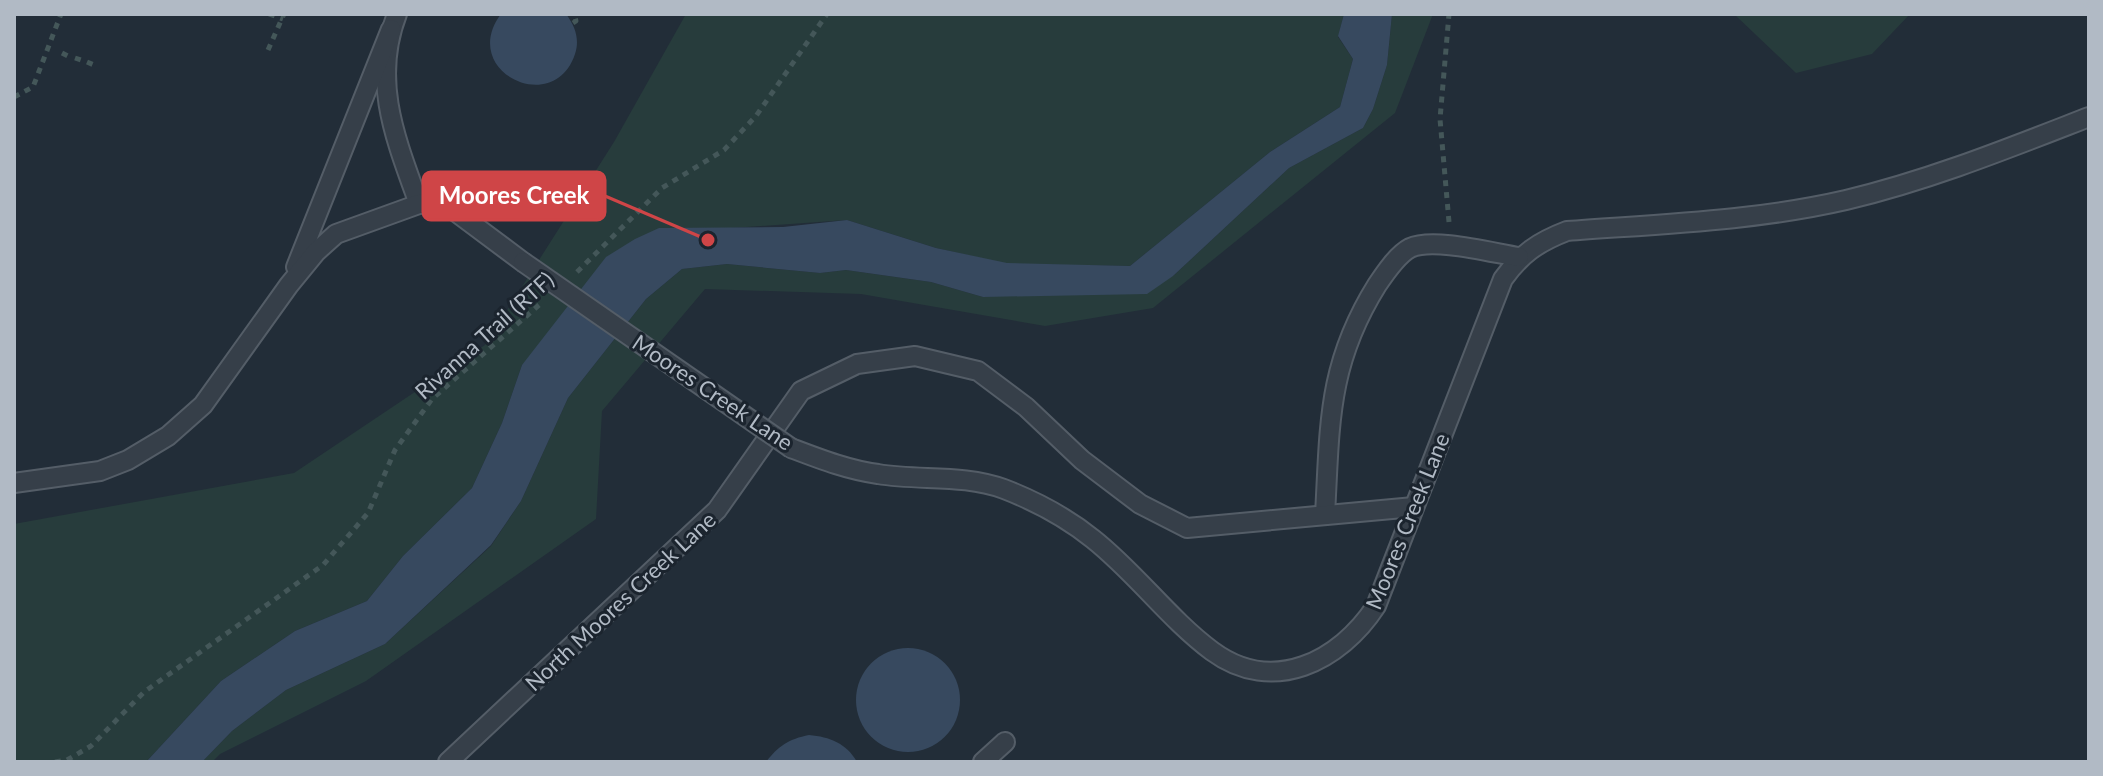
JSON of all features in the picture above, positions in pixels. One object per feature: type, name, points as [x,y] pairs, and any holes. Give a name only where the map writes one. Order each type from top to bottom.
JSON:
[{"type":"lane","points":[[14,483],[100,471],[128,460],[168,436],[203,405],[230,372],[289,285],[316,252],[336,234],[419,204],[391,126],[384,88],[394,22]]},
{"type":"lane","points":[[289,285],[394,22]]},
{"type":"lane","name":"Moores Creek Lane","points":[[419,204],[452,209],[523,262],[791,448],[837,465],[879,475],[963,479],[1003,489],[1057,514],[1094,540],[1213,652],[1239,665],[1261,671],[1291,672],[1314,664],[1345,644],[1376,606],[1503,279],[1519,257],[1541,241],[1567,231],[1755,216],[1844,200],[1924,180],[2089,117]]},
{"type":"lane","points":[[1325,515],[1332,390],[1355,319],[1385,272],[1409,249],[1432,244],[1519,257]]},
{"type":"lane","name":"North Moores Creek Lane","points":[[448,762],[717,510],[801,391],[857,364],[915,356],[978,371],[1026,407],[1082,460],[1140,504],[1187,528],[1414,507]]},
{"type":"lane","points":[[983,762],[1005,742]]},
{"type":"path","points":[[14,97],[33,87],[52,50],[61,14]]},
{"type":"path","points":[[268,50],[284,16],[269,14]]},
{"type":"path","points":[[573,23],[576,21],[574,14]]},
{"type":"path","name":"Rivanna Trail (RTF)","points":[[574,274],[662,188],[724,150],[756,116],[827,14]]},
{"type":"path","points":[[1449,14],[1440,119],[1451,247]]},
{"type":"path","points":[[75,58],[94,65]]},
{"type":"path","name":"Rivanna Trail (RTF)","points":[[55,762],[67,760],[91,746],[144,692],[323,565],[368,513],[395,450],[432,399],[551,295]]},
{"type":"green space","points":[[686,14],[1344,14],[1338,37],[1353,59],[1340,107],[1270,152],[1130,266],[1007,264],[936,248],[847,220],[732,228],[522,365],[502,423],[472,488],[403,556],[367,601],[295,631],[221,681],[146,762],[14,762],[14,524],[294,473],[485,345],[614,142]]},
{"type":"green space","points":[[1392,14],[1433,14],[1395,113],[1153,308],[1045,326],[861,294],[705,289],[602,411],[596,519],[366,681],[220,754],[212,762],[202,762],[232,731],[286,690],[385,644],[491,546],[521,501],[568,398],[646,299],[682,269],[727,264],[820,273],[846,270],[931,282],[983,297],[1173,276],[1289,168],[1363,128],[1373,109],[1387,65]]},
{"type":"green space","points":[[1734,14],[1910,14],[1872,54],[1796,73]]},
{"type":"water","points":[[501,14],[566,14],[574,28],[577,43],[575,54],[564,73],[549,83],[531,84],[514,79],[500,69],[491,53],[491,35]]},
{"type":"water","points":[[1344,14],[1392,14],[1387,65],[1373,109],[1363,128],[1289,168],[1173,276],[1147,294],[983,297],[931,282],[846,270],[820,273],[727,264],[682,269],[646,299],[568,398],[521,501],[491,545],[385,644],[286,690],[232,731],[202,762],[146,762],[221,681],[295,631],[367,601],[403,556],[472,488],[502,423],[522,365],[606,257],[659,228],[783,227],[847,220],[936,248],[1007,263],[1130,266],[1270,152],[1340,107],[1353,59],[1338,36]]},
{"type":"water","points":[[908,648],[928,652],[945,663],[956,680],[960,700],[956,720],[945,737],[928,748],[908,752],[888,748],[871,737],[860,720],[856,700],[860,680],[871,663],[888,652]]},
{"type":"water","points":[[809,735],[837,742],[857,762],[766,762],[784,744]]},
{"type":"place","name":"Moores Creek","points":[[708,240]]}]
